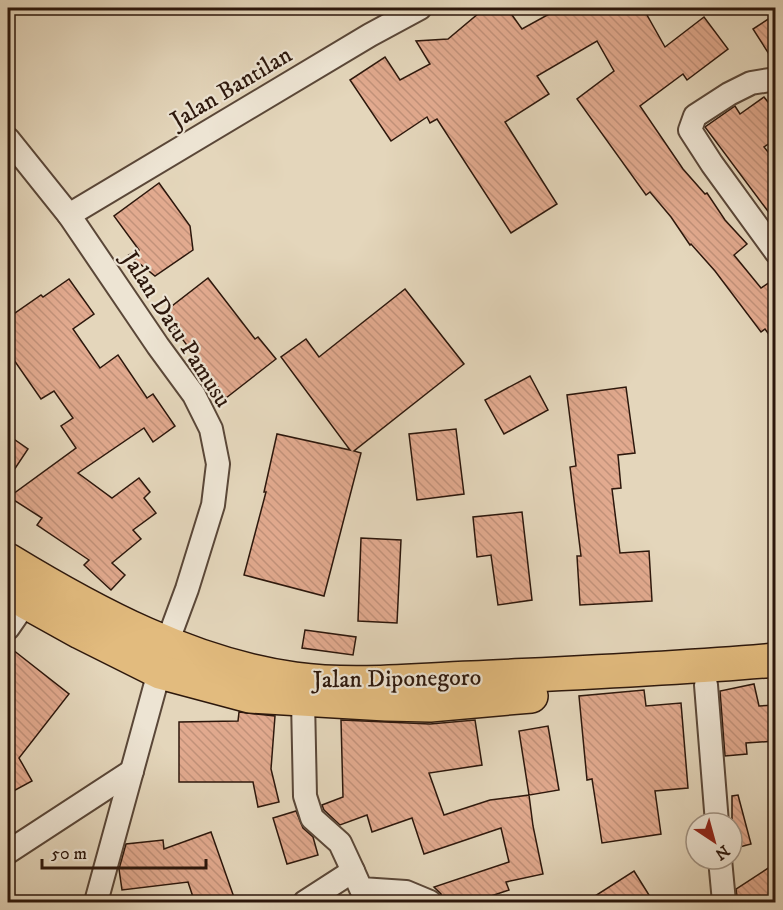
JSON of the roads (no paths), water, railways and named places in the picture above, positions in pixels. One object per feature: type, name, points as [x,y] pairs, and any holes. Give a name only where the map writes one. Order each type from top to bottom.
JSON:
[{"type":"highway","name":"Jalan Diponegoro","points":[[8,560],[163,658],[216,661],[296,680],[354,683],[700,666],[776,660]]},
{"type":"highway","name":"Jalan Diponegoro","points":[[14,607],[163,658],[250,696],[430,705],[776,679]]},
{"type":"street","name":"Jalan Bantilan","points":[[69,215],[370,35],[420,8]]},
{"type":"street","points":[[776,79],[751,82],[729,94],[695,116],[690,130],[776,252]]},
{"type":"street","name":"Jalan Datu Pamusu","points":[[8,140],[69,215],[194,395],[211,429],[218,464],[213,505],[163,658],[96,903]]},
{"type":"street","points":[[706,685],[716,811]]},
{"type":"street","points":[[303,700],[305,796],[312,818],[340,843],[362,889],[406,892],[430,903]]},
{"type":"street","points":[[8,852],[132,771]]},
{"type":"street","points":[[305,903],[353,871]]},
{"type":"street","points":[[721,871],[724,903]]}]
